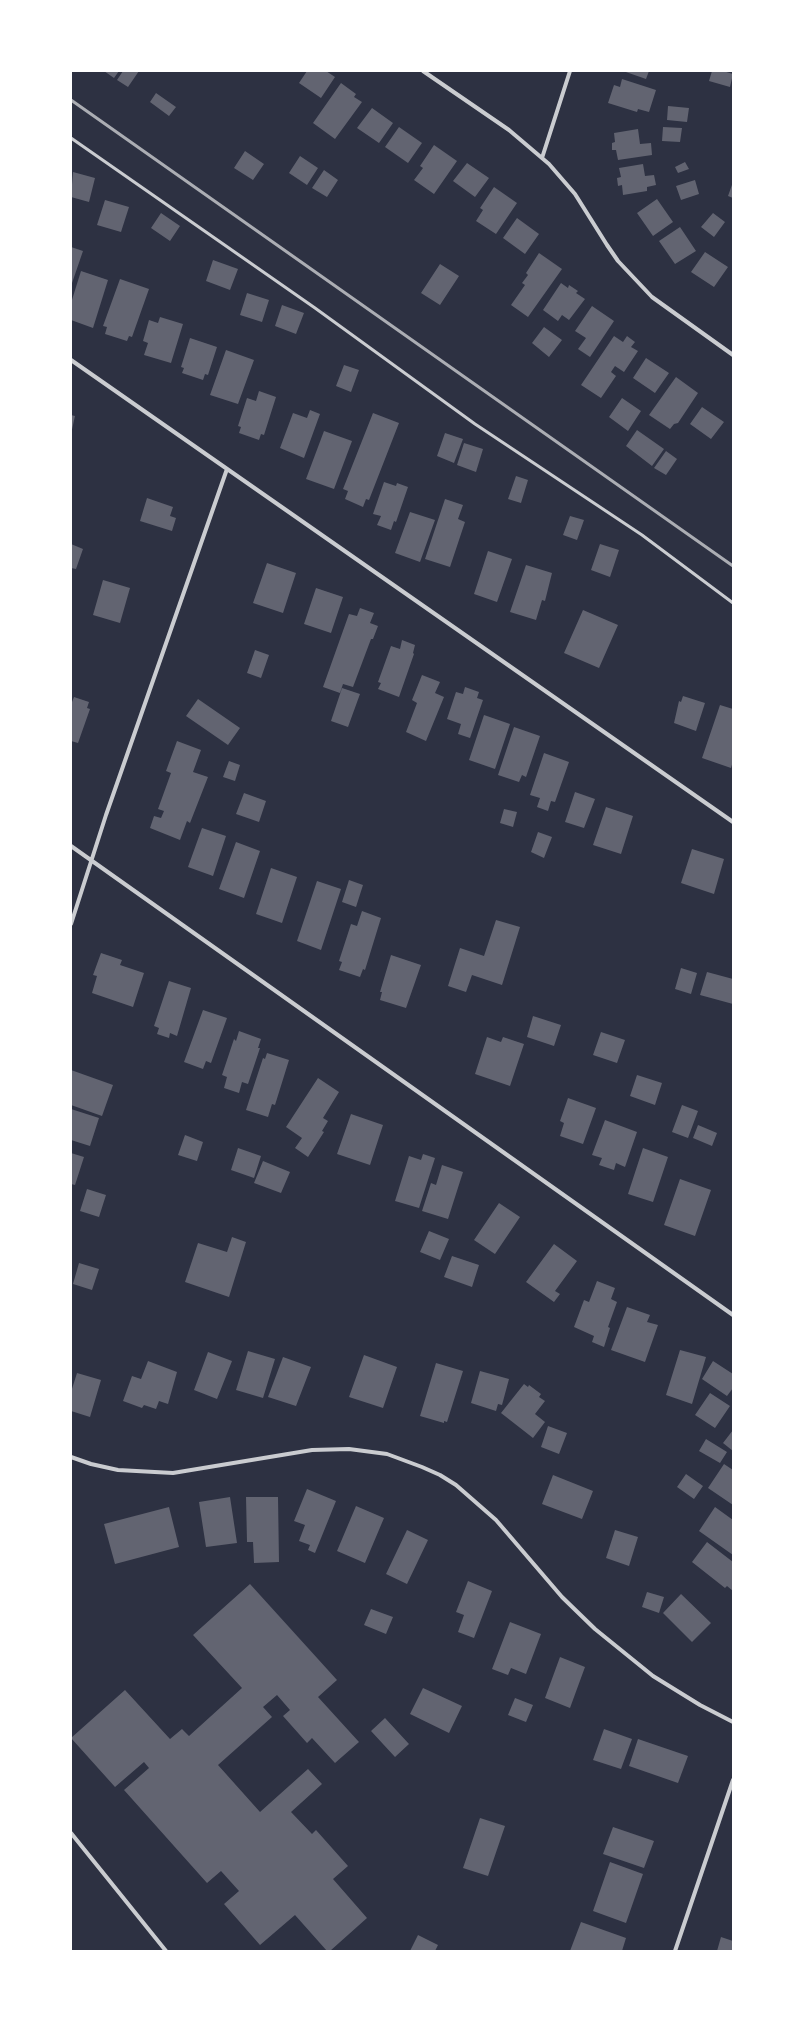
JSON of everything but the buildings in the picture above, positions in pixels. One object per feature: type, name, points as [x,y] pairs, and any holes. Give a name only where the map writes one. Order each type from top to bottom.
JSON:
[{"type":"street","points":[[423,71],[509,130],[553,168],[575,194],[618,261],[652,297],[733,355]]},
{"type":"street","points":[[542,158],[570,71]]},
{"type":"street","points":[[71,360],[733,822]]},
{"type":"street","points":[[71,924],[227,469]]},
{"type":"street","points":[[71,846],[733,1315]]},
{"type":"street","points":[[71,1457],[113,1470],[173,1473],[312,1450],[349,1449],[387,1454],[440,1474],[456,1485],[496,1520],[562,1597],[595,1629],[668,1686],[733,1722]]},
{"type":"street","points":[[675,1951],[733,1780]]},
{"type":"street","points":[[71,1832],[166,1951]]},
{"type":"lane","points":[[71,138],[296,295],[475,424],[642,535],[733,603]]},
{"type":"railway","points":[[71,100],[733,566]]}]
